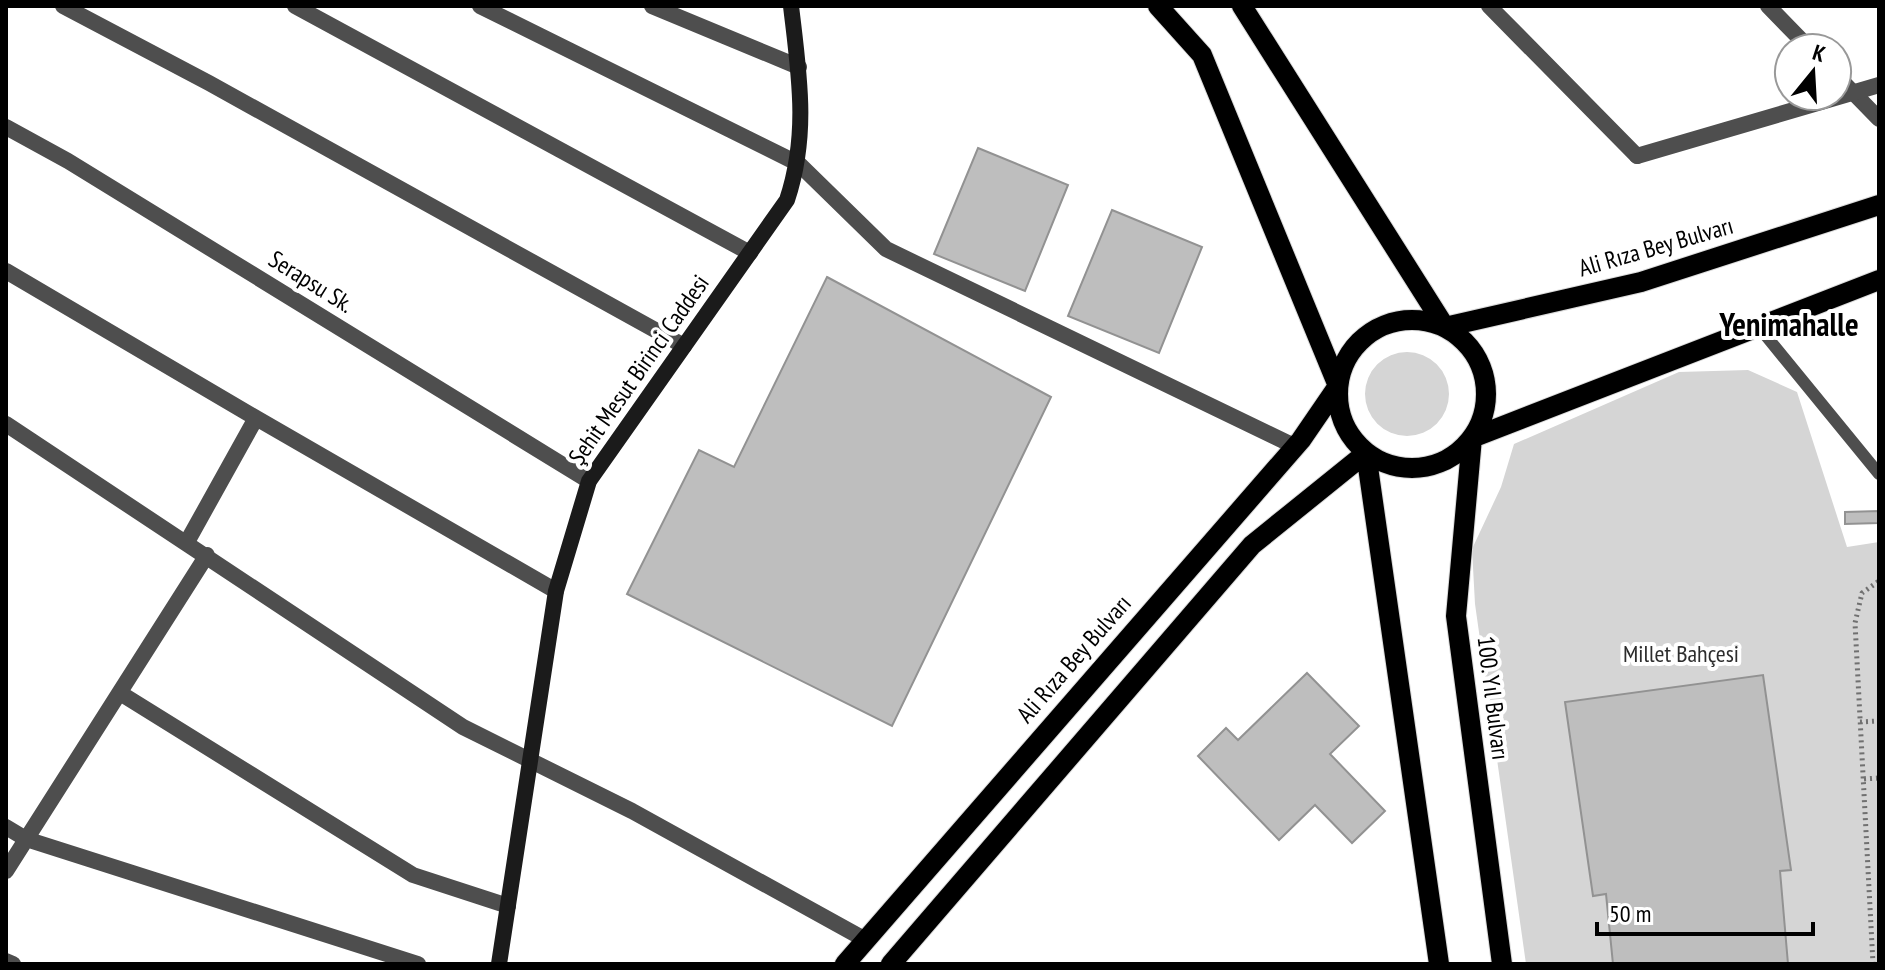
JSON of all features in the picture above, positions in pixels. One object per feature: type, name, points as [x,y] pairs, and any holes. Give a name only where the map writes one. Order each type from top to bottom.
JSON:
[{"type":"main road","name":"Şehit Mesut Birinci Caddesi","points":[[499,964],[556,591],[589,481],[787,200],[799,164],[799,67],[791,6]]},
{"type":"main road","points":[[1158,6],[1202,55],[1338,386],[1344,423],[1366,453],[1387,464],[1422,467],[1456,455],[1472,438],[1482,419],[1486,398],[1484,376],[1469,348],[1445,327],[1242,6]]},
{"type":"main road","name":"Ali Rıza Bey Bulvarı","points":[[1445,327],[1641,282],[1879,205]]},
{"type":"main road","points":[[1472,438],[1879,280]]},
{"type":"main road","points":[[1338,386],[1344,363],[1357,343],[1376,329],[1398,321],[1422,321],[1445,327]]},
{"type":"main road","name":"Ali Rıza Bey Bulvarı","points":[[845,964],[1294,446],[1338,386]]},
{"type":"main road","name":"100. Yıl Bulvarı","points":[[1472,438],[1456,616],[1502,964]]},
{"type":"main road","points":[[891,964],[1252,545],[1366,453]]},
{"type":"main road","points":[[1366,453],[1439,964]]},
{"type":"street","points":[[63,6],[223,90],[684,346]]},
{"type":"street","points":[[295,6],[750,253]]},
{"type":"street","points":[[480,6],[799,164],[886,249],[1294,446]]},
{"type":"street","points":[[652,6],[799,67]]},
{"type":"street","points":[[1489,6],[1637,156],[1879,85]]},
{"type":"street","points":[[1768,6],[1793,32]]},
{"type":"street","points":[[1854,93],[1879,119]]},
{"type":"street","name":"Serapsu Sk.","points":[[6,127],[68,161],[589,481]]},
{"type":"street","points":[[6,271],[556,591]]},
{"type":"street","points":[[187,542],[256,418]]},
{"type":"street","points":[[6,424],[463,727],[632,811],[864,939]]},
{"type":"street","points":[[6,871],[207,555]]},
{"type":"street","points":[[120,693],[413,875],[508,906]]},
{"type":"street","points":[[6,827],[26,839],[418,964]]},
{"type":"street","points":[[6,961],[13,964]]},
{"type":"lane","points":[[1758,326],[1879,474]]},
{"type":"path","points":[[1873,964],[1855,623],[1862,593],[1879,581]]},
{"type":"path","points":[[1860,722],[1879,721]]},
{"type":"path","points":[[1864,779],[1879,778]]},
{"type":"green space","points":[[1407,352],[1430,359],[1442,371],[1449,394],[1442,417],[1430,429],[1407,436],[1384,429],[1372,417],[1365,394],[1372,371],[1384,359]]},
{"type":"green space","name":"Millet Bahçesi","points":[[1748,370],[1797,392],[1847,547],[1879,542],[1879,964],[1526,964],[1475,604],[1472,549],[1501,487],[1514,444],[1679,372]]},
{"type":"building","points":[[978,148],[1068,185],[1025,291],[934,254]]},
{"type":"building","points":[[1112,210],[1202,247],[1159,353],[1068,316]]},
{"type":"building","points":[[827,277],[1051,397],[892,726],[627,594],[699,450],[734,467]]},
{"type":"building","points":[[1879,511],[1879,523],[1845,524],[1845,512]]},
{"type":"building","points":[[1307,673],[1359,726],[1330,754],[1385,811],[1352,843],[1315,805],[1279,840],[1198,756],[1226,728],[1238,740]]},
{"type":"building","points":[[1763,675],[1791,870],[1780,871],[1788,964],[1613,964],[1606,894],[1593,896],[1565,702]]},
{"type":"district","name":"Yenimahalle","points":[[1789,325]]}]
